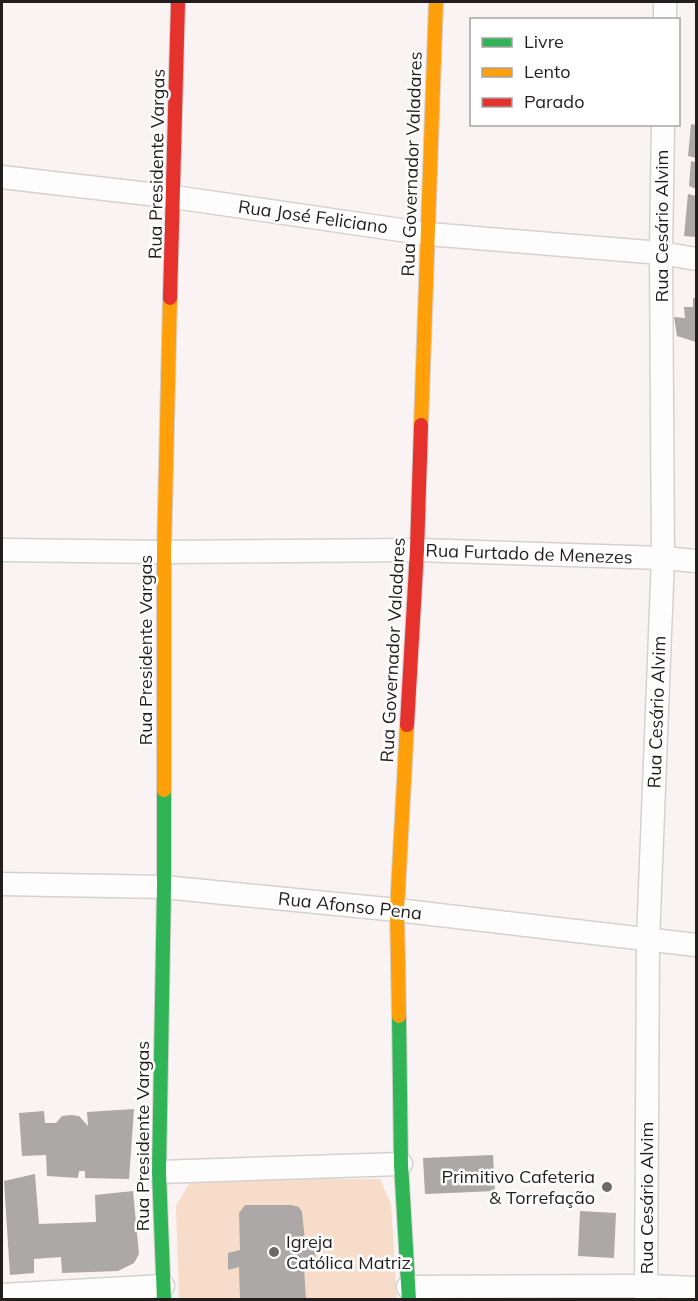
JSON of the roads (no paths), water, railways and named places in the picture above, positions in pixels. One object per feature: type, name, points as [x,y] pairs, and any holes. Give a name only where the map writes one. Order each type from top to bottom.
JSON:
[{"type":"street","name":"Rua Presidente Vargas","points":[[164,1292],[159,1172],[164,887],[164,552],[178,2]]},
{"type":"street","name":"Rua Governador Valadares","points":[[408,1293],[401,1164],[398,910],[417,550],[436,2]]},
{"type":"street","points":[[665,2],[665,18]]},
{"type":"street","name":"Rua Cesário Alvim","points":[[646,1293],[648,940],[663,558],[661,253],[663,126]]},
{"type":"street","name":"Rua José Feliciano","points":[[2,177],[174,197],[428,234],[661,253],[696,259]]},
{"type":"street","name":"Rua Furtado de Menezes","points":[[2,550],[164,552],[417,550],[696,561]]},
{"type":"street","name":"Rua Afonso Pena","points":[[2,884],[164,887],[398,910],[696,945]]},
{"type":"street","points":[[159,1172],[401,1164]]},
{"type":"street","points":[[408,1293],[646,1293],[696,1288]]},
{"type":"street","points":[[2,1295],[164,1292]]},
{"type":"place","name":"Primitivo Cafeteria & Torrefação","points":[[607,1187]]},
{"type":"place","name":"Igreja Católica Matriz","points":[[274,1252]]}]
